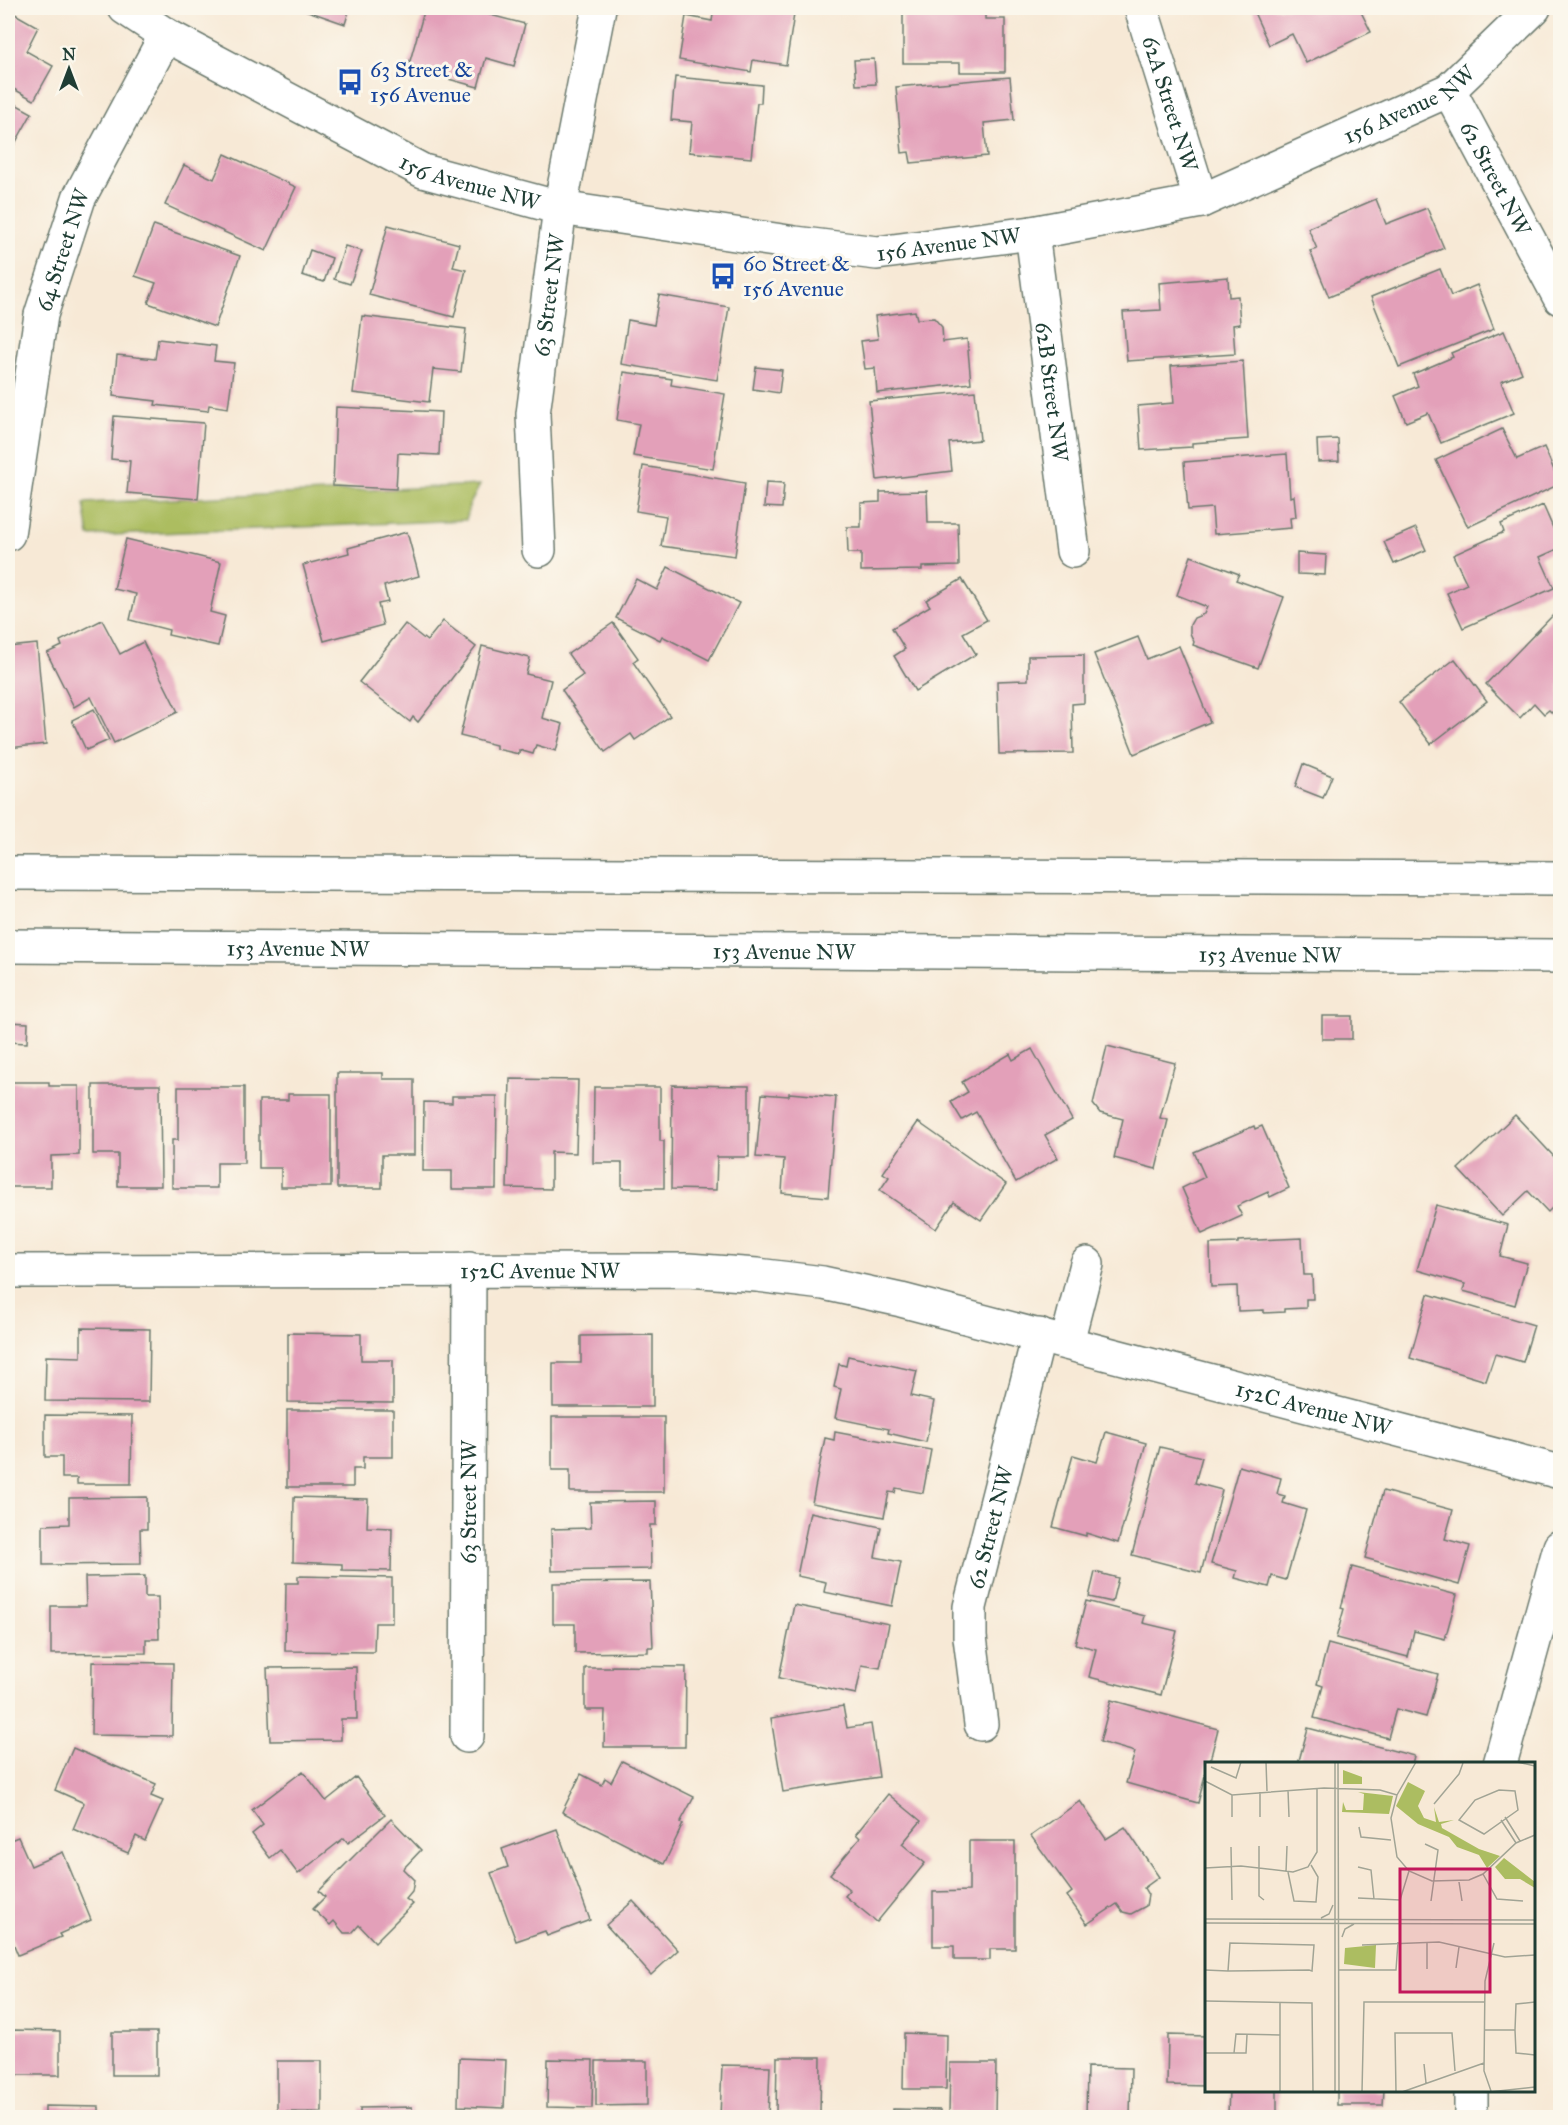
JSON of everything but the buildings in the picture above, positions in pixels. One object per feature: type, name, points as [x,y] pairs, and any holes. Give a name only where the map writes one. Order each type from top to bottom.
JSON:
[{"type":"street","points":[[125,8],[166,35]]},
{"type":"street","name":"63 Street NW","points":[[539,550],[532,414],[560,208],[598,8]]},
{"type":"street","name":"62A Street NW","points":[[1141,8],[1201,201]]},
{"type":"street","name":"156 Avenue NW","points":[[166,35],[423,171],[560,208],[877,253],[1032,233],[1201,201],[1449,90],[1534,8]]},
{"type":"street","name":"64 Street NW","points":[[8,534],[41,315],[79,198],[166,35]]},
{"type":"street","name":"62 Street NW","points":[[1449,90],[1560,298]]},
{"type":"street","name":"62B Street NW","points":[[1032,233],[1073,552]]},
{"type":"street","points":[[8,873],[1560,878]]},
{"type":"street","name":"153 Avenue NW","points":[[8,946],[1560,956]]},
{"type":"street","points":[[1053,1339],[1087,1264]]},
{"type":"street","name":"63 Street NW","points":[[467,1736],[469,1269]]},
{"type":"street","name":"152C Avenue NW","points":[[8,1271],[688,1270],[823,1282],[902,1300],[1560,1472]]},
{"type":"street","name":"62 Street NW","points":[[981,1724],[970,1637],[970,1607],[1053,1339]]},
{"type":"street","points":[[1501,1762],[1560,1547]]},
{"type":"street","points":[[1471,2092],[1471,2118]]},
{"type":"green space","points":[[480,485],[469,506],[466,520],[89,536],[84,503]]},
{"type":"place","name":"63 Street & 156 Avenue","points":[[350,82]]},
{"type":"place","name":"60 Street & 156 Avenue","points":[[723,276]]}]
